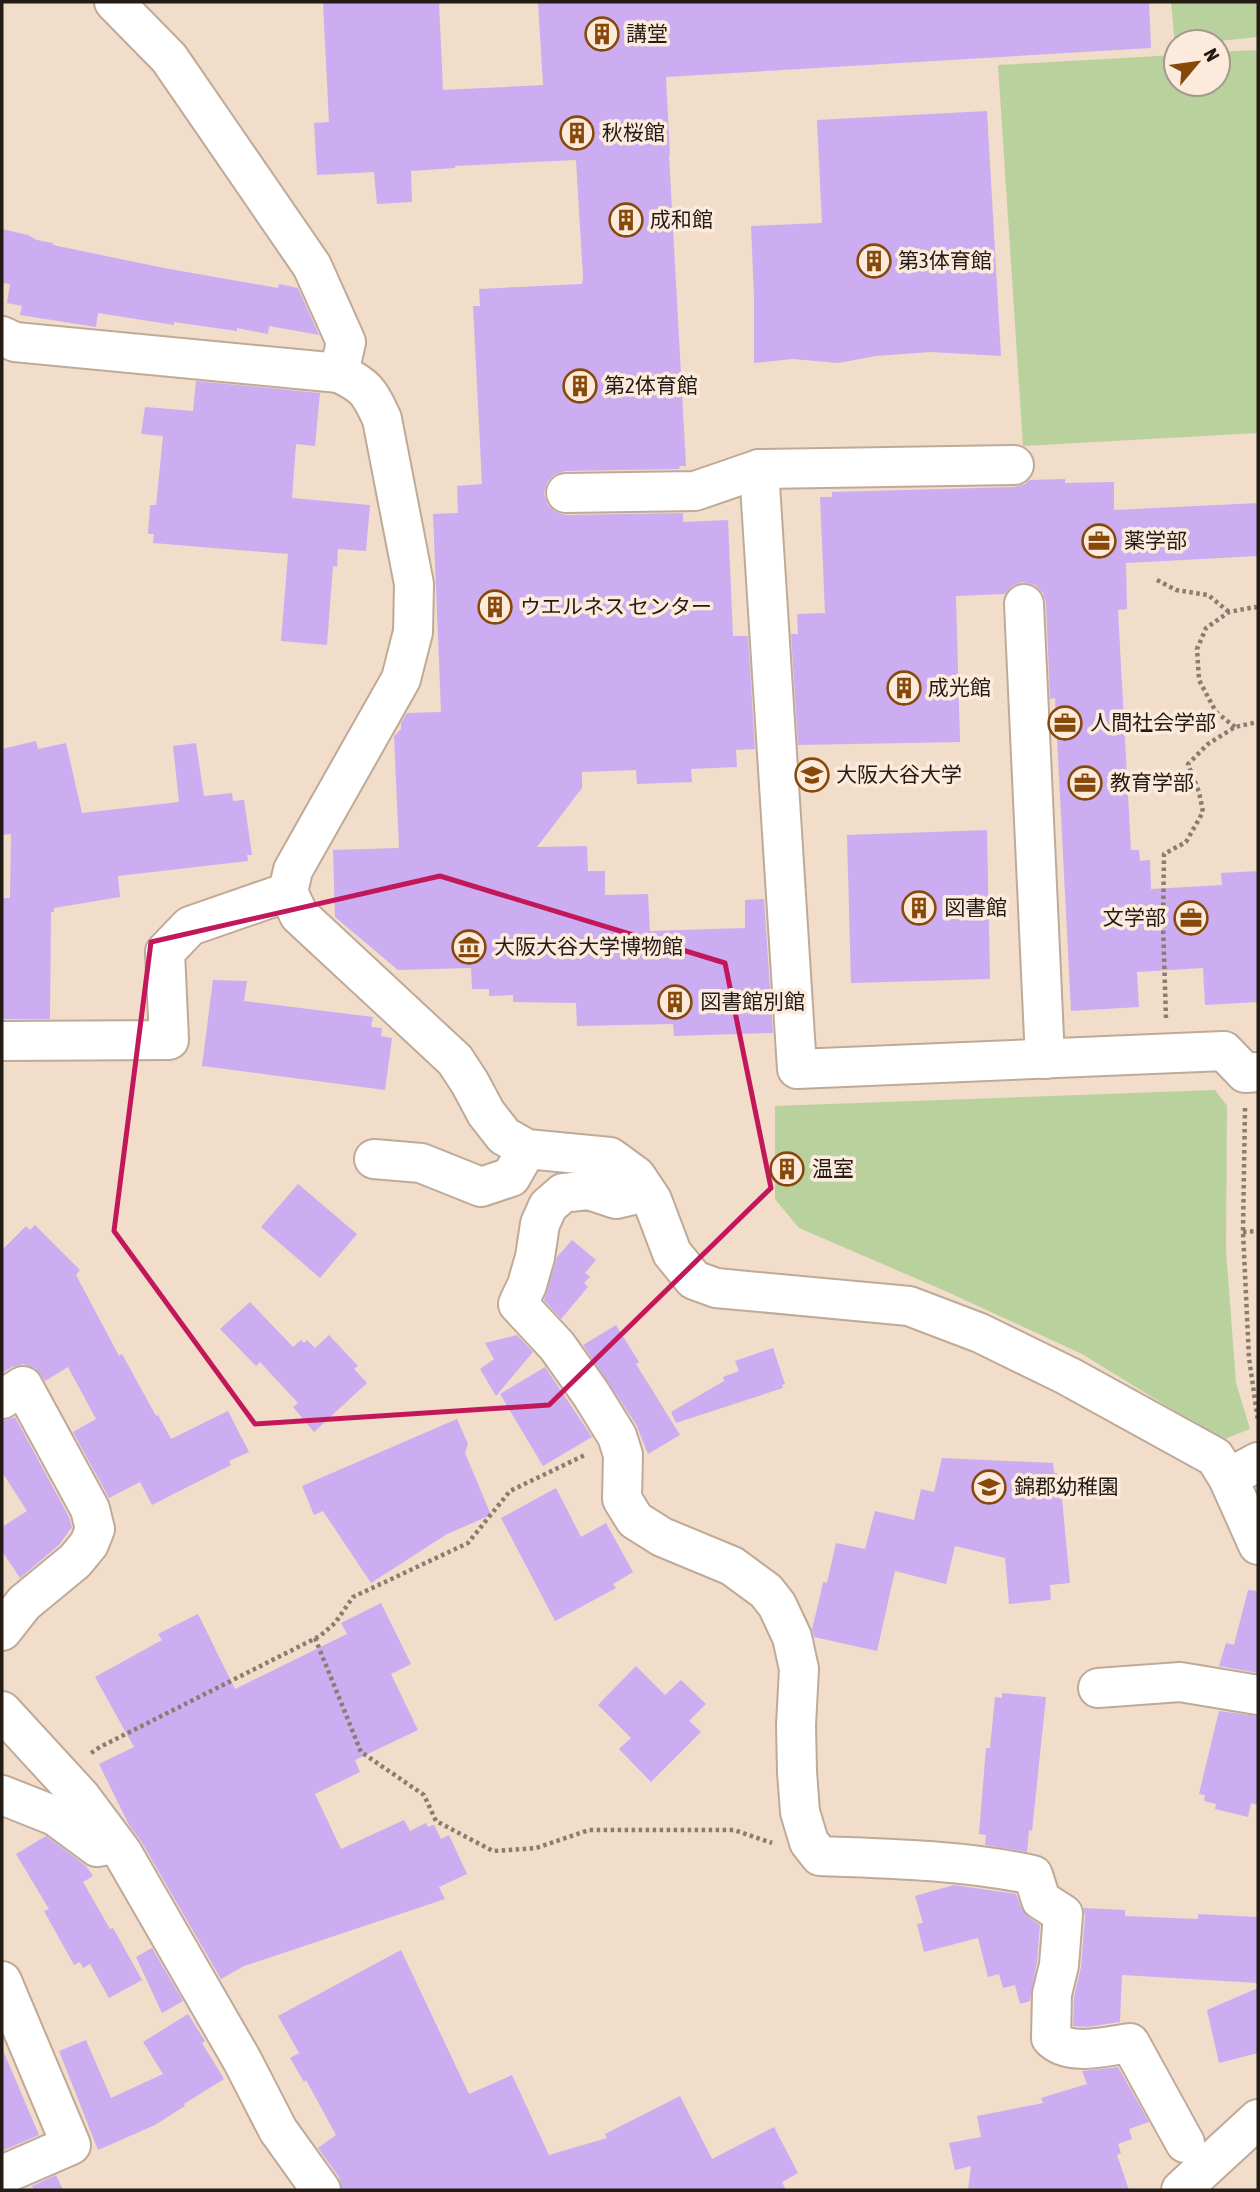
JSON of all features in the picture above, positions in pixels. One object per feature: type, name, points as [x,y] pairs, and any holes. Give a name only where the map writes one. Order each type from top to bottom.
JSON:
[{"type":"street","points":[[114,2],[169,58],[312,266],[346,342],[339,373]]},
{"type":"street","points":[[2,337],[15,342],[339,373],[360,383],[373,399],[382,419],[414,584],[414,632],[401,679],[293,870],[288,892],[299,915],[455,1060],[486,1113],[504,1136],[527,1149],[610,1157],[636,1176],[652,1200],[672,1252],[694,1280],[716,1288],[909,1306],[980,1333],[1068,1376],[1243,1470],[1258,1545]]},
{"type":"street","points":[[566,493],[695,491],[759,469],[1014,465]]},
{"type":"street","points":[[759,469],[797,1069],[1224,1051],[1252,1073]]},
{"type":"street","points":[[1024,604],[1045,1059]]},
{"type":"street","points":[[2,1041],[169,1040],[165,952],[190,926],[288,892]]},
{"type":"street","points":[[374,1159],[421,1163],[481,1187],[511,1177],[527,1149]]},
{"type":"street","points":[[646,1192],[616,1199],[589,1190],[563,1193],[548,1206],[540,1224],[527,1285],[518,1304],[556,1346],[591,1394],[618,1439],[623,1455],[622,1499],[635,1520],[662,1537],[732,1566],[766,1591],[777,1605],[792,1637],[799,1669],[797,1772],[800,1812],[809,1842],[820,1856],[967,1864],[1033,1875],[1041,1900],[1063,1914],[1059,1965],[1052,1994],[1051,2038],[1058,2045],[1084,2049],[1130,2043],[1185,2143]]},
{"type":"street","points":[[2,1399],[23,1386],[90,1509],[95,1529],[89,1544],[75,1561],[24,1603],[2,1631]]},
{"type":"street","points":[[1098,1688],[1180,1682],[1258,1696]]},
{"type":"street","points":[[2,1711],[80,1797],[115,1844],[236,2049],[278,2130],[321,2190]]},
{"type":"street","points":[[2,1795],[55,1816],[97,1847],[115,1844]]},
{"type":"street","points":[[2,1981],[71,2145],[2,2175]]},
{"type":"street","points":[[1181,2190],[1258,2119]]},
{"type":"path","points":[[1157,580],[1176,590],[1208,596],[1229,612]]},
{"type":"path","points":[[1235,727],[1216,712],[1199,680],[1197,649],[1206,628],[1229,612],[1257,606]]},
{"type":"path","points":[[1167,1054],[1164,854],[1186,842],[1203,812],[1199,792],[1188,764],[1209,744],[1235,727],[1258,722]]},
{"type":"path","points":[[1252,1073],[1243,1232],[1249,1358],[1258,1421]]},
{"type":"path","points":[[1243,1232],[1258,1231]]},
{"type":"path","points":[[90,1754],[100,1746],[314,1638],[335,1623],[353,1597],[468,1543],[510,1491],[618,1439]]},
{"type":"path","points":[[314,1638],[361,1752],[424,1795],[436,1821],[494,1851],[536,1848],[589,1830],[734,1830],[760,1837],[807,1859],[823,1856]]},
{"type":"highlighted area","points":[[440,876],[725,963],[771,1188],[549,1405],[255,1424],[114,1231],[151,942]]},
{"type":"green space","points":[[1171,2],[1258,2],[1258,37],[1232,40],[1232,28],[1173,28]]},
{"type":"green space","points":[[1258,50],[1258,433],[1023,446],[998,65],[1162,56],[1162,98],[1232,98],[1232,51]]},
{"type":"green space","points":[[1215,1090],[1227,1106],[1226,1250],[1236,1383],[1250,1429],[1222,1440],[1082,1354],[799,1228],[775,1199],[775,1106]]},
{"type":"building","points":[[323,2],[439,2],[443,90],[543,85],[538,2],[1149,2],[1151,48],[666,77],[686,466],[679,466],[680,469],[565,471],[554,475],[547,482],[544,494],[548,505],[556,512],[566,515],[683,513],[683,522],[728,520],[733,636],[748,636],[755,749],[736,750],[737,767],[691,769],[692,782],[637,784],[636,770],[582,772],[582,788],[537,847],[587,846],[588,871],[605,871],[605,895],[648,894],[650,931],[745,928],[745,900],[764,899],[773,1033],[674,1036],[673,1024],[577,1026],[576,1003],[513,1002],[513,995],[489,996],[489,989],[472,989],[471,968],[398,970],[335,917],[333,850],[399,848],[394,736],[401,729],[401,723],[407,713],[441,712],[433,514],[458,513],[457,486],[482,484],[473,306],[480,306],[479,289],[582,284],[583,277],[576,160],[411,171],[412,202],[377,204],[374,172],[317,175],[314,123],[329,122]]},
{"type":"building","name":"第3体育館","points":[[987,111],[1001,356],[930,352],[876,356],[838,363],[793,359],[754,363],[751,226],[822,223],[817,120]]},
{"type":"building","points":[[2,229],[53,245],[164,268],[278,288],[279,284],[298,288],[319,335],[269,326],[268,334],[237,328],[237,331],[174,322],[174,325],[98,313],[96,327],[20,315],[22,306],[7,303],[10,284],[2,283]]},
{"type":"building","points":[[196,381],[320,393],[315,446],[296,444],[292,498],[370,505],[366,551],[338,549],[337,567],[333,566],[327,645],[281,641],[288,554],[153,543],[154,534],[148,534],[150,505],[156,505],[163,436],[141,434],[145,407],[193,411]]},
{"type":"building","points":[[1065,479],[1065,483],[1114,482],[1114,510],[1258,503],[1258,556],[1126,563],[1127,609],[1118,610],[1131,850],[1139,850],[1140,861],[1150,860],[1151,889],[1222,885],[1221,873],[1258,871],[1258,1002],[1205,1005],[1203,968],[1137,972],[1139,1007],[1071,1011],[1055,698],[1050,699],[1046,603],[1043,593],[1035,585],[1022,582],[1012,586],[1005,594],[956,596],[960,742],[798,745],[791,634],[798,634],[797,614],[825,613],[820,497],[832,497],[832,492],[1014,487],[1029,480]]},
{"type":"building","points":[[36,741],[38,749],[66,743],[82,813],[179,802],[173,746],[196,743],[204,796],[232,793],[233,801],[244,800],[252,855],[247,855],[248,861],[118,876],[120,897],[54,908],[54,912],[51,912],[50,1019],[2,1019],[2,898],[10,898],[11,834],[2,835],[2,749]]},
{"type":"building","name":"図書館","points":[[987,830],[990,979],[851,983],[847,835]]},
{"type":"building","points":[[213,980],[247,981],[244,1001],[373,1017],[371,1027],[382,1028],[381,1036],[392,1038],[385,1090],[202,1066]]},
{"type":"building","points":[[298,1184],[357,1234],[320,1278],[261,1227]]},
{"type":"building","points":[[35,1225],[80,1270],[76,1275],[119,1356],[122,1354],[171,1439],[228,1411],[249,1452],[229,1461],[231,1465],[152,1505],[140,1482],[109,1498],[73,1432],[96,1419],[68,1367],[45,1381],[35,1368],[23,1364],[2,1373],[2,1250],[26,1226],[30,1230]]},
{"type":"building","points":[[572,1240],[596,1260],[585,1273],[590,1277],[584,1283],[588,1287],[561,1319],[544,1300],[557,1257]]},
{"type":"building","points":[[250,1302],[293,1347],[301,1340],[304,1343],[307,1340],[315,1348],[329,1335],[358,1366],[354,1369],[367,1383],[314,1432],[293,1407],[298,1403],[260,1362],[256,1366],[220,1329]]},
{"type":"building","points":[[616,1325],[639,1362],[636,1364],[680,1435],[648,1454],[636,1424],[583,1345]]},
{"type":"building","points":[[517,1335],[533,1352],[496,1396],[480,1369],[494,1359],[485,1343]]},
{"type":"building","points":[[773,1348],[785,1384],[782,1385],[783,1388],[676,1423],[671,1412],[724,1381],[723,1377],[739,1371],[735,1361]]},
{"type":"building","points":[[545,1367],[592,1437],[543,1466],[500,1394]]},
{"type":"building","points":[[15,1417],[72,1527],[59,1545],[20,1578],[2,1551],[2,1527],[27,1511],[2,1472],[2,1421]]},
{"type":"building","points":[[457,1419],[468,1444],[465,1453],[491,1515],[447,1534],[371,1583],[323,1511],[314,1515],[302,1486]]},
{"type":"building","points":[[942,1458],[1053,1463],[1054,1473],[1057,1473],[1059,1499],[1062,1499],[1070,1583],[1050,1585],[1051,1600],[1009,1604],[1005,1558],[955,1546],[946,1584],[895,1571],[877,1651],[814,1637],[812,1629],[823,1582],[827,1583],[836,1543],[865,1549],[875,1511],[914,1520],[921,1489],[934,1492]]},
{"type":"building","points":[[556,1488],[581,1537],[606,1523],[633,1572],[613,1584],[616,1588],[555,1621],[501,1518]]},
{"type":"building","points":[[1248,1590],[1258,1591],[1258,1673],[1219,1666],[1226,1643],[1234,1645]]},
{"type":"building","points":[[381,1603],[411,1664],[391,1674],[418,1730],[355,1760],[360,1772],[315,1794],[341,1849],[404,1820],[410,1831],[426,1823],[428,1827],[434,1825],[441,1839],[449,1835],[467,1874],[439,1887],[445,1899],[244,1966],[221,1979],[129,1825],[99,1764],[134,1747],[95,1677],[162,1640],[158,1634],[198,1614],[235,1689],[347,1634],[341,1623]]},
{"type":"building","points":[[636,1666],[665,1695],[681,1680],[706,1704],[689,1721],[701,1732],[651,1782],[619,1749],[631,1738],[598,1705]]},
{"type":"building","points":[[1002,1693],[1046,1697],[1032,1831],[1029,1830],[1027,1852],[985,1845],[986,1835],[979,1834],[986,1748],[990,1748],[995,1697],[1002,1698]]},
{"type":"building","points":[[1219,1711],[1258,1716],[1258,1805],[1251,1803],[1248,1817],[1215,1809],[1216,1804],[1204,1801],[1205,1795],[1199,1794]]},
{"type":"building","points":[[46,1836],[86,1866],[93,1876],[83,1882],[142,1980],[109,1998],[90,1964],[83,1968],[80,1962],[74,1965],[44,1911],[49,1909],[16,1854]]},
{"type":"building","points":[[954,1885],[1016,1894],[1029,1918],[1040,1925],[1030,2001],[1020,2004],[1015,1985],[1003,1988],[999,1974],[988,1977],[978,1938],[924,1952],[917,1924],[923,1923],[915,1896]]},
{"type":"building","points":[[1083,1908],[1125,1910],[1125,1916],[1198,1919],[1198,1914],[1258,1917],[1258,1983],[1122,1975],[1120,2022],[1087,2027],[1073,2026],[1074,1997],[1081,1967],[1085,1916]]},
{"type":"building","points":[[152,1948],[183,2001],[162,2013],[136,1957]]},
{"type":"building","points":[[401,1950],[469,2094],[512,2075],[549,2155],[607,2138],[605,2134],[680,2096],[712,2159],[774,2127],[798,2173],[782,2182],[786,2190],[342,2190],[339,2177],[318,2148],[336,2135],[306,2080],[304,2082],[290,2058],[299,2053],[278,2016]]},
{"type":"building","points":[[1258,1988],[1258,2053],[1219,2063],[1207,2010]]},
{"type":"building","points":[[188,2014],[224,2079],[155,2125],[98,2150],[59,2051],[86,2040],[111,2098],[163,2074],[143,2042]]},
{"type":"building","points":[[2,2048],[39,2135],[2,2151]]},
{"type":"building","points":[[1118,2067],[1149,2122],[1129,2129],[1132,2139],[1118,2144],[1121,2153],[1117,2155],[1129,2190],[968,2190],[971,2166],[955,2170],[949,2143],[981,2137],[977,2116],[1043,2103],[1041,2098],[1087,2084],[1082,2071]]},
{"type":"building","points":[[56,2175],[63,2190],[34,2190],[32,2186]]},
{"type":"place","name":"講堂","points":[[602,34]]},
{"type":"place","name":"秋桜館","points":[[577,133]]},
{"type":"place","name":"成和館","points":[[626,220]]},
{"type":"place","name":"第3体育館","points":[[874,261]]},
{"type":"place","name":"第2体育館","points":[[580,386]]},
{"type":"place","name":"薬学部","points":[[1099,541]]},
{"type":"place","name":"ウエルネス センター","points":[[495,607]]},
{"type":"place","name":"成光館","points":[[904,688]]},
{"type":"place","name":"人間社会学部","points":[[1065,723]]},
{"type":"place","name":"大阪大谷大学","points":[[812,775]]},
{"type":"place","name":"教育学部","points":[[1085,783]]},
{"type":"place","name":"図書館","points":[[919,908]]},
{"type":"place","name":"文学部","points":[[1191,918]]},
{"type":"place","name":"大阪大谷大学博物館","points":[[469,947]]},
{"type":"place","name":"図書館別館","points":[[675,1002]]},
{"type":"place","name":"温室","points":[[787,1169]]},
{"type":"place","name":"錦郡幼稚園","points":[[989,1487]]}]
